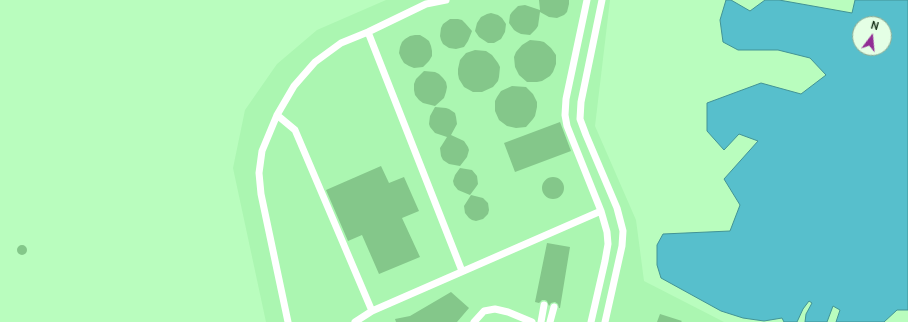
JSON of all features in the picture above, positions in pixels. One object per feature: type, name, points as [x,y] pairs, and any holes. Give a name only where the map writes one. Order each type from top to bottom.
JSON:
[{"type":"street","points":[[288,322],[261,194],[259,173],[262,151],[277,115],[294,86],[315,62],[340,43],[368,32],[426,4],[446,0]]},
{"type":"street","points":[[587,0],[566,99],[565,115],[567,126],[601,211],[607,232],[608,244],[605,261],[591,322]]},
{"type":"street","points":[[602,0],[581,102],[580,119],[617,208],[623,231],[619,264],[606,322]]},
{"type":"street","points":[[368,32],[462,272]]},
{"type":"street","points":[[277,115],[295,130],[372,311]]},
{"type":"street","points":[[355,322],[372,311],[601,211]]},
{"type":"street","points":[[605,261],[619,264]]},
{"type":"street","points":[[540,322],[544,304]]},
{"type":"street","points":[[550,322],[554,307]]},
{"type":"street","points":[[474,322],[484,311],[494,308],[532,322]]},
{"type":"shaded area","points":[[386,0],[610,0],[595,126],[636,220],[644,281],[724,322],[266,322],[233,168],[245,110],[277,64],[317,30]]},
{"type":"water","points":[[726,0],[731,0],[750,11],[765,0],[779,0],[852,13],[855,0],[908,0],[908,310],[897,310],[884,322],[836,322],[840,310],[833,306],[827,322],[805,322],[806,314],[812,303],[809,301],[803,309],[797,322],[784,322],[782,318],[764,321],[743,318],[721,311],[661,278],[657,265],[657,245],[663,234],[730,231],[740,205],[724,179],[758,141],[739,134],[724,150],[707,131],[707,103],[761,83],[801,94],[826,75],[810,58],[778,50],[738,50],[723,42],[720,20]]},
{"type":"building","points":[[539,0],[569,0],[567,12],[557,18],[549,17],[540,12],[538,26],[530,35],[521,34],[514,30],[509,23],[512,12],[518,6],[525,5],[540,10]]},
{"type":"building","points":[[491,13],[498,15],[506,24],[505,32],[501,39],[494,43],[488,43],[479,37],[475,31],[477,23],[481,17]]},
{"type":"building","points":[[450,19],[462,20],[472,31],[464,47],[456,49],[449,48],[443,44],[441,40],[441,28],[443,24]]},
{"type":"building","points":[[420,35],[429,41],[432,56],[423,67],[414,68],[404,63],[399,53],[402,42],[410,36]]},
{"type":"building","points":[[530,40],[544,42],[556,55],[556,64],[553,72],[542,81],[527,82],[519,75],[515,67],[514,57],[516,52],[522,45]]},
{"type":"building","points":[[475,50],[486,51],[492,55],[500,67],[498,81],[493,87],[482,92],[473,92],[464,87],[458,74],[460,60],[466,53]]},
{"type":"building","points":[[424,71],[439,74],[446,82],[447,87],[444,98],[435,106],[423,103],[415,95],[414,84],[416,79]]},
{"type":"building","points":[[512,86],[526,87],[533,94],[537,102],[535,116],[526,127],[516,128],[507,126],[499,120],[495,111],[495,101],[501,91]]},
{"type":"building","points":[[435,107],[446,108],[455,113],[457,124],[451,135],[464,141],[469,150],[467,157],[460,166],[449,164],[443,160],[441,156],[440,148],[447,137],[435,133],[430,127],[430,116]]},
{"type":"building","points":[[560,122],[571,151],[515,172],[504,143]]},
{"type":"building","points":[[381,166],[389,183],[404,177],[419,211],[402,218],[420,257],[379,274],[362,235],[348,241],[326,190]]},
{"type":"building","points":[[460,168],[472,170],[477,176],[478,184],[470,195],[458,190],[454,185],[453,181],[455,175]]},
{"type":"building","points":[[553,177],[561,180],[564,188],[561,196],[553,199],[545,196],[542,188],[545,180]]},
{"type":"building","points":[[471,195],[483,198],[488,203],[488,214],[483,219],[476,221],[472,220],[465,213],[464,206]]},
{"type":"building","points":[[547,243],[570,247],[560,308],[555,302],[551,303],[549,306],[545,300],[542,300],[539,303],[535,302]]},
{"type":"building","points":[[20,245],[24,245],[27,250],[24,255],[20,255],[17,252],[17,248]]},
{"type":"building","points":[[451,292],[469,308],[457,322],[396,322],[395,319],[410,316]]},
{"type":"building","points":[[660,314],[682,321],[657,322]]}]
